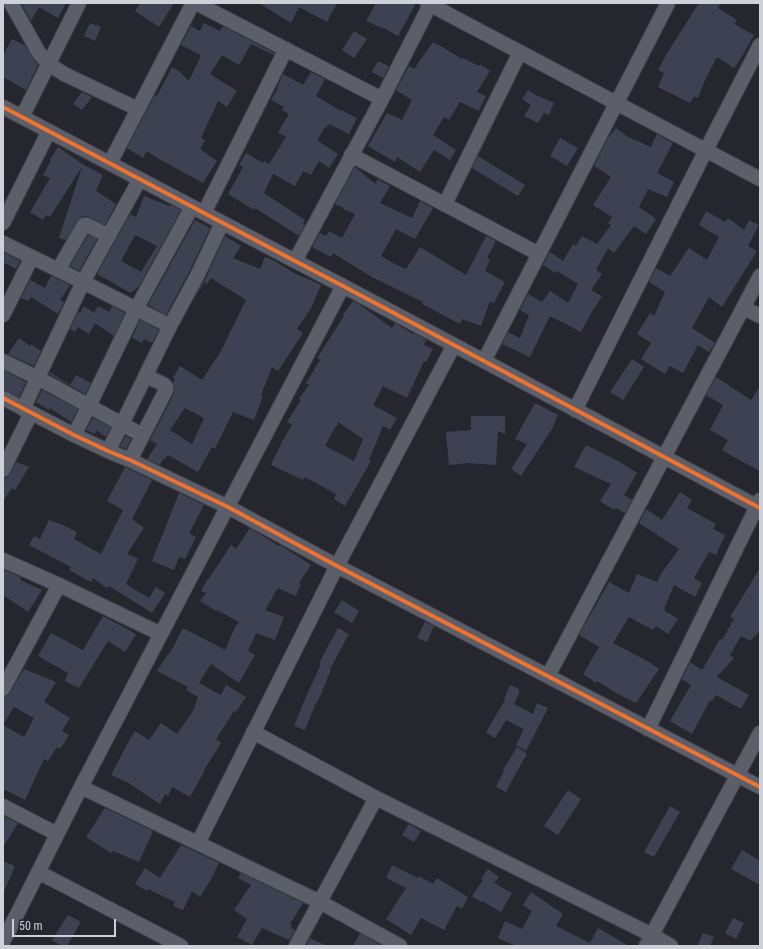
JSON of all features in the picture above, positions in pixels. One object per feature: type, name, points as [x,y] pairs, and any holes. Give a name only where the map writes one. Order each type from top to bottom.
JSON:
[{"type":"street","points":[[11,3],[39,53],[50,64],[64,74],[138,109]]},
{"type":"street","points":[[22,117],[50,64],[79,3]]},
{"type":"street","points":[[110,163],[194,3],[382,99]]},
{"type":"street","points":[[484,361],[668,3]]},
{"type":"street","points":[[295,261],[382,99],[429,4],[760,179]]},
{"type":"street","points":[[575,410],[760,45]]},
{"type":"street","points":[[74,435],[90,406],[136,309],[198,210],[286,50]]},
{"type":"street","points":[[445,204],[520,52]]},
{"type":"street","points":[[3,107],[454,344],[664,457],[759,505],[648,729]]},
{"type":"street","points":[[3,223],[49,131]]},
{"type":"street","points":[[352,155],[539,254]]},
{"type":"street","points":[[3,470],[27,411],[38,378],[84,282],[140,179]]},
{"type":"street","points":[[108,451],[170,326],[198,276],[222,223]]},
{"type":"street","points":[[58,270],[84,225],[87,225],[109,236]]},
{"type":"street","points":[[3,243],[170,326]]},
{"type":"street","points":[[3,315],[6,300],[32,257]]},
{"type":"street","points":[[548,676],[760,276]]},
{"type":"street","points":[[3,942],[81,787],[343,286]]},
{"type":"street","points":[[744,308],[760,316]]},
{"type":"street","points":[[198,843],[337,566],[454,344]]},
{"type":"street","points":[[3,361],[90,406],[142,436]]},
{"type":"street","points":[[130,460],[166,390],[166,387],[163,384],[146,376]]},
{"type":"street","points":[[3,398],[74,435],[228,507],[337,566],[760,786]]},
{"type":"street","points":[[3,560],[161,634]]},
{"type":"street","points":[[3,689],[59,585]]},
{"type":"street","points":[[253,732],[649,941],[671,946]]},
{"type":"street","points":[[649,941],[760,733]]},
{"type":"street","points":[[81,787],[320,902],[400,946]]},
{"type":"street","points":[[296,946],[376,798]]},
{"type":"street","points":[[3,806],[57,834]]},
{"type":"street","points":[[38,872],[181,946]]},
{"type":"building","points":[[21,3],[66,3],[58,18],[39,7],[31,21]]},
{"type":"building","points":[[140,3],[174,3],[159,27],[135,11]]},
{"type":"building","points":[[259,3],[337,3],[327,22],[299,7],[291,23]]},
{"type":"building","points":[[376,3],[416,3],[398,36],[384,28],[366,21]]},
{"type":"building","points":[[699,3],[721,3],[718,8],[737,20],[734,24],[754,35],[734,68],[717,57],[705,80],[698,98],[694,96],[690,103],[658,87],[664,73],[658,70]]},
{"type":"building","points":[[90,23],[101,27],[95,41],[84,36]]},
{"type":"building","points":[[204,23],[220,31],[223,26],[274,53],[274,55],[251,44],[239,65],[222,55],[210,74],[237,91],[227,107],[218,101],[201,138],[205,140],[200,149],[217,161],[203,183],[162,161],[147,151],[143,158],[127,148],[155,95],[157,96],[172,67],[180,72],[189,81],[201,55],[181,45],[191,26],[200,31]]},
{"type":"building","points":[[354,31],[367,39],[354,58],[342,50]]},
{"type":"building","points":[[12,39],[26,46],[38,65],[26,90],[3,77],[3,55]]},
{"type":"building","points":[[433,42],[462,59],[463,58],[479,66],[480,64],[490,71],[477,92],[486,96],[479,111],[460,102],[449,120],[444,117],[433,135],[456,150],[450,160],[434,150],[420,172],[397,157],[395,162],[368,146],[387,113],[402,120],[412,100],[396,90],[409,66],[414,69]]},
{"type":"building","points":[[378,61],[389,66],[383,78],[372,72]]},
{"type":"building","points":[[311,72],[325,79],[316,96],[341,111],[357,118],[349,134],[329,124],[326,128],[325,127],[318,139],[318,141],[338,154],[329,168],[319,161],[311,175],[303,171],[295,186],[273,174],[264,193],[305,220],[303,224],[305,225],[299,236],[255,208],[254,210],[228,194],[243,167],[239,165],[246,153],[263,163],[264,161],[269,164],[286,137],[278,132],[289,114],[282,110],[284,107],[271,100],[278,88],[283,74],[303,85]]},
{"type":"building","points":[[528,90],[554,103],[549,115],[544,113],[538,123],[524,116],[531,105],[522,99]]},
{"type":"building","points":[[82,92],[92,97],[82,110],[73,104]]},
{"type":"building","points":[[616,128],[628,137],[651,147],[657,134],[673,143],[657,173],[674,182],[667,197],[648,189],[639,207],[656,219],[646,234],[634,226],[614,253],[608,248],[596,270],[602,274],[591,290],[602,296],[581,332],[550,316],[530,357],[502,344],[508,332],[520,338],[529,315],[520,310],[528,294],[542,302],[550,291],[568,303],[578,284],[557,271],[555,273],[543,265],[550,252],[563,261],[573,244],[576,246],[582,236],[597,244],[611,225],[608,224],[612,217],[593,205],[611,177],[594,166],[608,138]]},
{"type":"building","points":[[560,138],[578,148],[567,166],[550,156]]},
{"type":"building","points":[[58,147],[84,165],[103,175],[96,191],[116,204],[105,225],[90,217],[80,217],[66,240],[59,238],[82,167],[50,217],[46,215],[43,220],[30,212],[50,178],[43,175]]},
{"type":"building","points":[[478,156],[525,185],[518,196],[472,168]]},
{"type":"building","points":[[355,167],[375,184],[378,179],[390,186],[380,203],[412,218],[420,201],[433,208],[415,239],[396,229],[381,256],[393,263],[406,269],[420,247],[466,275],[486,236],[496,241],[487,258],[490,260],[485,271],[505,282],[494,303],[490,301],[481,326],[462,319],[460,324],[422,304],[423,302],[372,277],[333,253],[331,257],[312,247],[320,233],[326,236],[329,231],[342,238],[355,214],[335,204]]},
{"type":"building","points":[[144,196],[181,210],[139,286],[131,293],[97,274],[130,214],[136,217]],"holes":[[[135,235],[157,246],[141,272],[121,261]]]},
{"type":"building","points":[[706,211],[725,222],[728,218],[744,230],[749,220],[759,225],[748,246],[757,251],[722,307],[709,297],[692,328],[715,343],[709,352],[698,345],[683,373],[670,366],[665,374],[641,359],[651,343],[637,334],[650,313],[654,316],[665,292],[649,282],[656,268],[670,276],[689,248],[707,260],[719,237],[699,225]]},
{"type":"building","points":[[195,220],[210,228],[166,315],[148,305]]},
{"type":"building","points":[[88,235],[97,239],[79,271],[70,266]]},
{"type":"building","points":[[225,236],[241,246],[233,258],[260,269],[265,257],[277,262],[294,273],[321,285],[311,308],[297,329],[303,333],[278,371],[272,367],[261,395],[263,396],[254,420],[233,412],[215,449],[212,447],[198,472],[168,455],[164,460],[163,459],[160,465],[147,459],[157,444],[150,440],[174,394],[173,383],[175,379],[173,378],[180,366],[202,380],[221,351],[246,300],[211,278],[207,284],[205,282],[194,299],[205,280]],"holes":[[[185,408],[204,418],[192,444],[170,430]]]},
{"type":"building","points":[[5,253],[20,261],[16,269],[3,262]]},
{"type":"building","points":[[51,276],[70,285],[60,300],[64,302],[58,314],[31,297],[28,301],[21,298],[30,280],[45,288]]},
{"type":"building","points":[[353,301],[392,328],[395,323],[426,340],[424,345],[433,349],[426,362],[424,361],[407,398],[383,386],[373,405],[397,418],[390,430],[383,426],[369,460],[371,461],[345,506],[334,499],[336,494],[305,477],[303,480],[271,465],[292,425],[287,422],[301,400],[299,399],[309,385],[306,383],[320,360],[317,358],[344,316],[343,315]],"holes":[[[338,422],[363,439],[354,461],[325,446]]]},
{"type":"building","points":[[84,306],[94,313],[98,306],[110,312],[112,306],[125,313],[114,336],[95,323],[89,334],[78,327],[75,332],[70,329],[78,312],[80,313]]},
{"type":"building","points":[[140,320],[159,330],[152,343],[144,339],[142,343],[132,338]]},
{"type":"building","points":[[19,338],[30,346],[31,344],[41,351],[34,366],[8,354]]},
{"type":"building","points":[[632,359],[644,367],[623,400],[610,392]]},
{"type":"building","points":[[3,370],[26,382],[19,397],[3,389]]},
{"type":"building","points":[[50,372],[70,385],[76,375],[91,383],[85,394],[49,374]]},
{"type":"building","points":[[716,377],[751,400],[760,386],[760,471],[722,450],[728,440],[710,430],[723,405],[706,395]]},
{"type":"building","points":[[42,390],[78,409],[71,422],[50,408],[49,410],[36,402]]},
{"type":"building","points":[[535,403],[558,415],[552,429],[521,476],[511,469],[527,444],[515,439]]},
{"type":"building","points":[[471,416],[505,416],[505,434],[498,431],[496,465],[468,463],[449,465],[446,432],[471,430]]},
{"type":"building","points":[[93,418],[111,427],[106,437],[96,430],[95,434],[86,430]]},
{"type":"building","points":[[126,436],[131,439],[126,449],[120,446]]},
{"type":"building","points":[[586,445],[620,462],[637,473],[624,495],[632,500],[625,513],[616,508],[614,510],[600,501],[611,484],[574,467]]},
{"type":"building","points":[[16,462],[29,467],[15,490],[12,488],[3,501],[3,479],[10,474]]},
{"type":"building","points":[[125,467],[152,480],[132,519],[144,528],[127,554],[138,559],[126,584],[149,598],[156,587],[165,593],[152,613],[109,586],[107,588],[93,578],[91,582],[69,570],[71,567],[29,545],[34,536],[40,539],[49,520],[77,532],[74,539],[101,554],[123,510],[107,501]]},
{"type":"building","points":[[680,492],[692,500],[687,508],[716,524],[713,529],[725,535],[716,555],[709,552],[694,578],[702,583],[695,597],[674,585],[664,609],[678,619],[668,634],[656,626],[653,630],[629,617],[613,643],[659,669],[636,703],[597,681],[596,683],[583,674],[599,647],[579,635],[609,582],[629,593],[637,574],[657,582],[679,549],[639,523],[646,509],[662,520]]},
{"type":"building","points":[[179,493],[204,505],[189,533],[196,537],[185,559],[179,557],[174,570],[152,561]]},
{"type":"building","points":[[250,528],[311,565],[299,583],[301,584],[296,596],[278,588],[265,610],[284,617],[275,640],[256,633],[248,651],[255,655],[239,683],[211,664],[199,683],[221,695],[226,685],[246,697],[236,712],[234,711],[216,739],[221,743],[204,770],[190,797],[172,787],[168,796],[165,794],[160,804],[127,782],[111,775],[135,731],[149,740],[161,723],[177,734],[193,711],[198,697],[186,690],[188,687],[157,671],[168,654],[169,655],[183,628],[225,650],[235,627],[239,622],[217,610],[216,611],[200,601],[206,593],[201,591],[231,545],[236,549]]},
{"type":"building","points":[[760,568],[760,631],[750,641],[741,636],[730,655],[734,658],[717,677],[749,695],[741,709],[716,695],[712,701],[710,700],[692,734],[670,721],[691,685],[682,679],[690,662],[702,670],[720,639],[722,640],[734,619],[730,617]]},
{"type":"building","points":[[3,569],[18,576],[21,578],[20,580],[42,590],[28,612],[3,595]]},
{"type":"building","points":[[342,600],[359,611],[352,623],[334,612]]},
{"type":"building","points":[[103,616],[136,634],[125,652],[108,641],[79,688],[65,681],[68,673],[38,656],[51,633],[83,650]]},
{"type":"building","points":[[425,622],[434,626],[427,642],[417,638]]},
{"type":"building","points":[[338,628],[349,634],[330,669],[331,670],[305,730],[294,726],[321,664],[319,663]]},
{"type":"building","points":[[24,669],[56,682],[44,702],[70,718],[62,731],[69,735],[60,749],[57,747],[48,761],[44,759],[25,800],[3,789],[3,697],[10,693]],"holes":[[[14,707],[34,718],[24,737],[3,725]]]},
{"type":"building","points":[[510,685],[519,689],[519,693],[514,704],[510,702],[533,714],[537,703],[548,708],[526,751],[516,745],[524,729],[506,720],[495,738],[486,732],[505,700],[504,699]]},
{"type":"building","points":[[517,747],[527,754],[506,792],[496,787],[504,771],[503,770]]},
{"type":"building","points":[[568,790],[581,799],[558,835],[544,826]]},
{"type":"building","points":[[670,806],[680,812],[654,857],[644,852]]},
{"type":"building","points":[[105,808],[153,831],[139,862],[113,851],[111,853],[86,837]]},
{"type":"building","points":[[3,816],[18,823],[3,847]]},
{"type":"building","points":[[409,824],[421,831],[414,842],[402,835]]},
{"type":"building","points":[[181,845],[219,863],[200,897],[192,891],[183,910],[173,906],[175,902],[148,889],[147,891],[135,884],[145,868],[160,878]]},
{"type":"building","points":[[742,850],[760,861],[760,885],[731,869]]},
{"type":"building","points":[[3,861],[15,866],[3,894]]},
{"type":"building","points":[[392,865],[418,878],[419,876],[433,884],[437,878],[468,897],[462,909],[457,906],[444,930],[421,918],[411,935],[386,919],[406,888],[386,878]]},
{"type":"building","points":[[488,869],[499,877],[494,883],[512,893],[501,912],[472,896],[483,880],[481,879]]},
{"type":"building","points":[[241,873],[303,903],[290,924],[292,925],[291,928],[295,930],[289,940],[262,928],[252,945],[237,937],[247,919],[234,910],[251,885],[238,878]]},
{"type":"building","points":[[531,892],[563,914],[556,926],[590,943],[598,928],[629,946],[516,946],[498,938],[505,921],[522,929],[532,911],[523,905]]},
{"type":"building","points":[[68,915],[81,922],[67,946],[62,946],[52,940]]},
{"type":"building","points":[[733,918],[744,923],[736,939],[725,933]]},
{"type":"building","points":[[360,933],[382,946],[353,946]]},
{"type":"building","points":[[703,933],[714,937],[710,946],[697,946]]},
{"type":"building","points":[[310,938],[327,946],[306,946]]},
{"type":"cycle path","points":[[3,107],[760,508]]},
{"type":"cycle path","points":[[3,398],[74,435],[228,507],[337,566],[760,787]]}]
